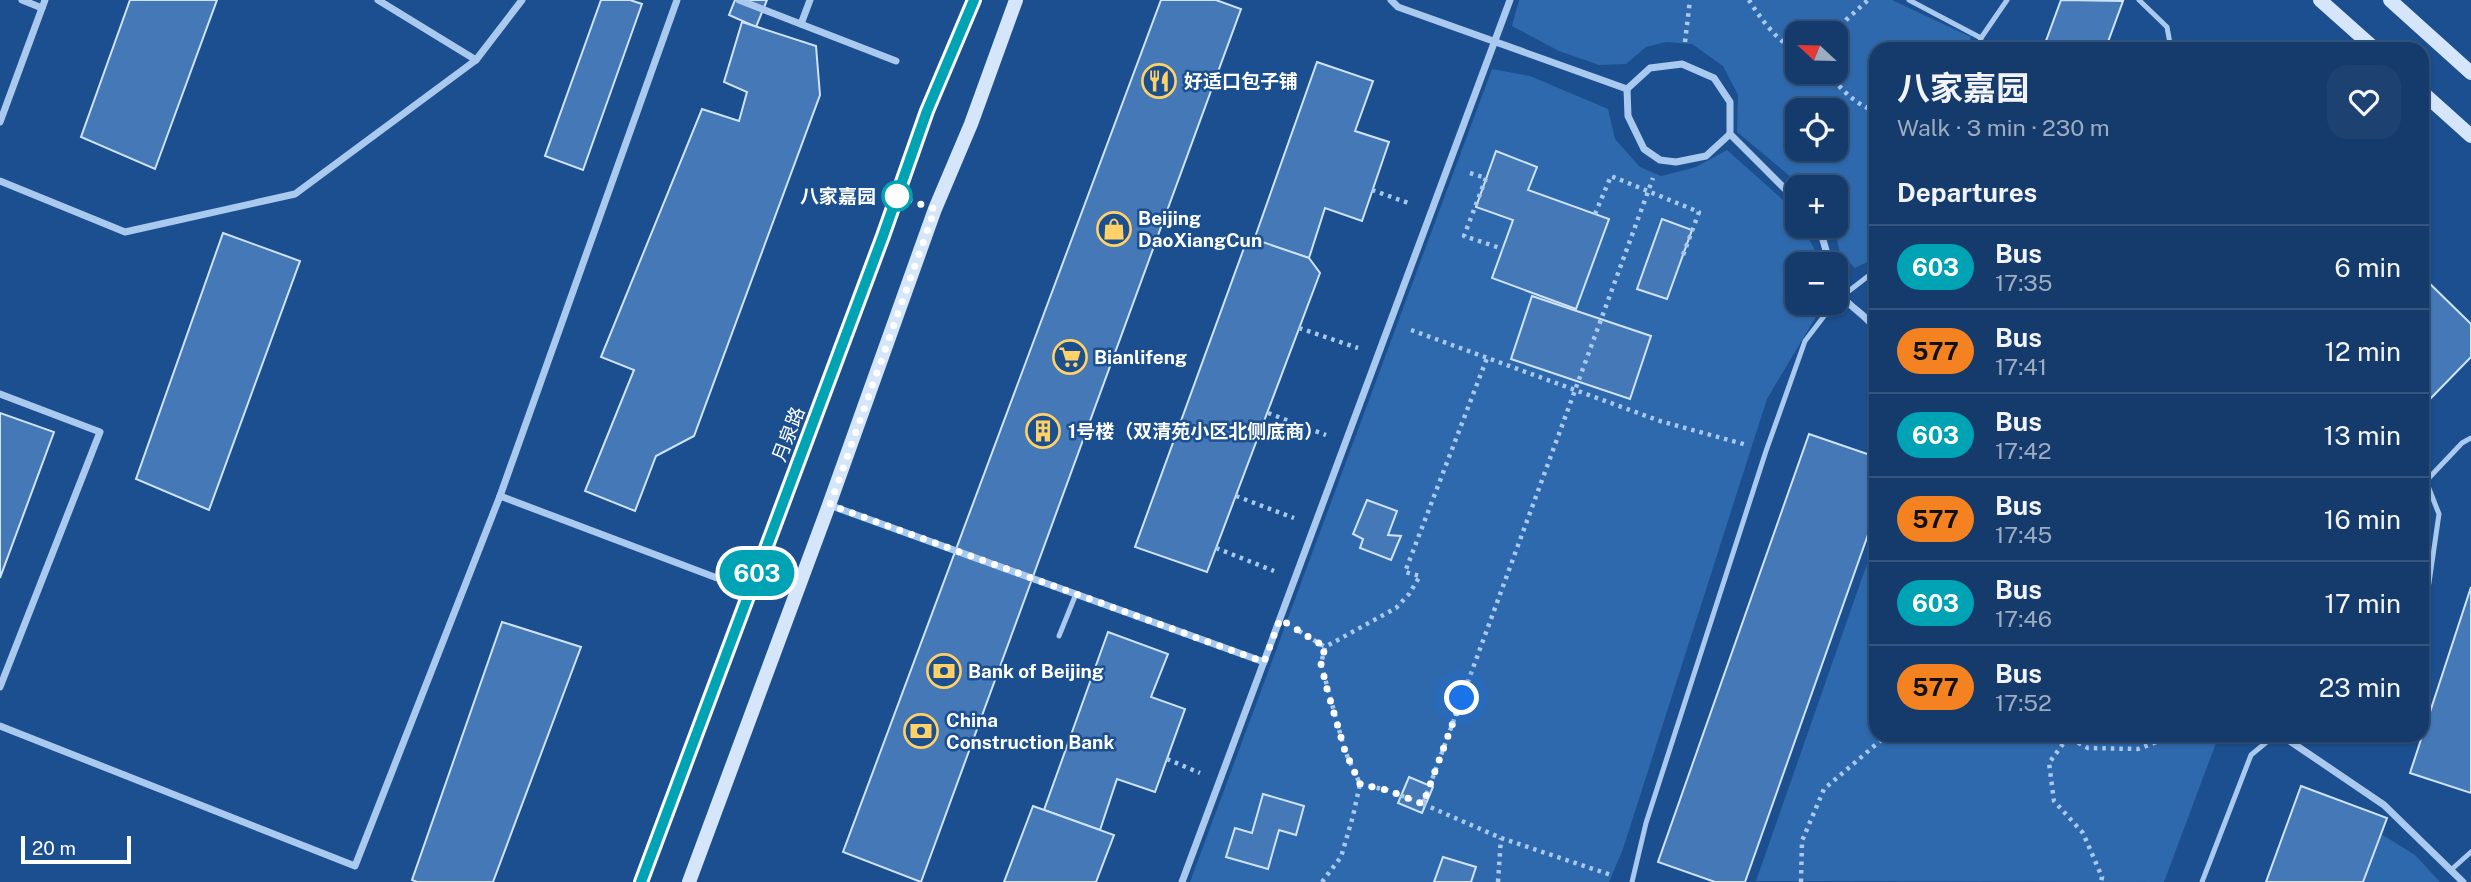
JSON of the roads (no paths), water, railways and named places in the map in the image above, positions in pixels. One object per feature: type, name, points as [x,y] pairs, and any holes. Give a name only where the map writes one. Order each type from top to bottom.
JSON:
[{"type":"main road","name":"月泉路","points":[[641,882],[883,236],[927,111],[974,0]]},
{"type":"main road","points":[[689,882],[830,505],[935,209],[971,124],[1016,0]]},
{"type":"main road","points":[[2320,0],[2367,42]]},
{"type":"main road","points":[[2390,0],[2471,73]]},
{"type":"main road","points":[[2429,98],[2471,136]]},
{"type":"street","points":[[0,122],[43,4],[22,0]]},
{"type":"street","points":[[378,0],[476,60]]},
{"type":"street","points":[[0,181],[125,232],[295,194],[476,60],[522,0]]},
{"type":"street","points":[[0,726],[355,866],[500,496],[677,0]]},
{"type":"street","points":[[739,0],[896,61]]},
{"type":"street","points":[[801,24],[810,0]]},
{"type":"street","points":[[1391,0],[1398,7],[1627,89]]},
{"type":"street","points":[[1182,882],[1510,0]]},
{"type":"street","points":[[1730,134],[1706,156],[1676,162],[1660,160],[1644,149],[1628,116],[1627,89],[1650,68],[1682,64],[1714,78],[1730,102],[1730,134],[1785,189]]},
{"type":"street","points":[[1848,307],[1869,319]]},
{"type":"street","points":[[0,394],[100,432],[0,687]]},
{"type":"street","points":[[500,496],[717,578]]},
{"type":"street","points":[[830,505],[1264,662]]},
{"type":"street","points":[[2291,742],[2384,805],[2463,882]]},
{"type":"lane","points":[[1909,0],[1981,38]]},
{"type":"lane","points":[[1980,42],[2007,0]]},
{"type":"lane","points":[[2139,0],[2167,27],[2170,42]]},
{"type":"lane","points":[[1848,292],[1869,275]]},
{"type":"lane","points":[[1632,882],[1646,823],[1766,451],[1805,341],[1825,315]]},
{"type":"lane","points":[[2429,475],[2462,443],[2471,438]]},
{"type":"lane","points":[[2429,491],[2439,514],[2429,583]]},
{"type":"lane","points":[[1059,636],[1076,594]]},
{"type":"lane","points":[[2202,882],[2251,755],[2267,742]]},
{"type":"lane","points":[[2452,869],[2471,852]]},
{"type":"place","name":"好适口包子铺","points":[[1159,81]]},
{"type":"place","name":"八家嘉园","points":[[897,196]]},
{"type":"place","name":"Beijing DaoXiangCun","points":[[1114,229]]},
{"type":"place","name":"Bianlifeng","points":[[1070,357]]},
{"type":"place","name":"1号楼（双清苑小区北侧底商）","points":[[1043,431]]},
{"type":"place","name":"Bank of Beijing","points":[[944,671]]},
{"type":"place","name":"China Construction Bank","points":[[921,731]]}]
